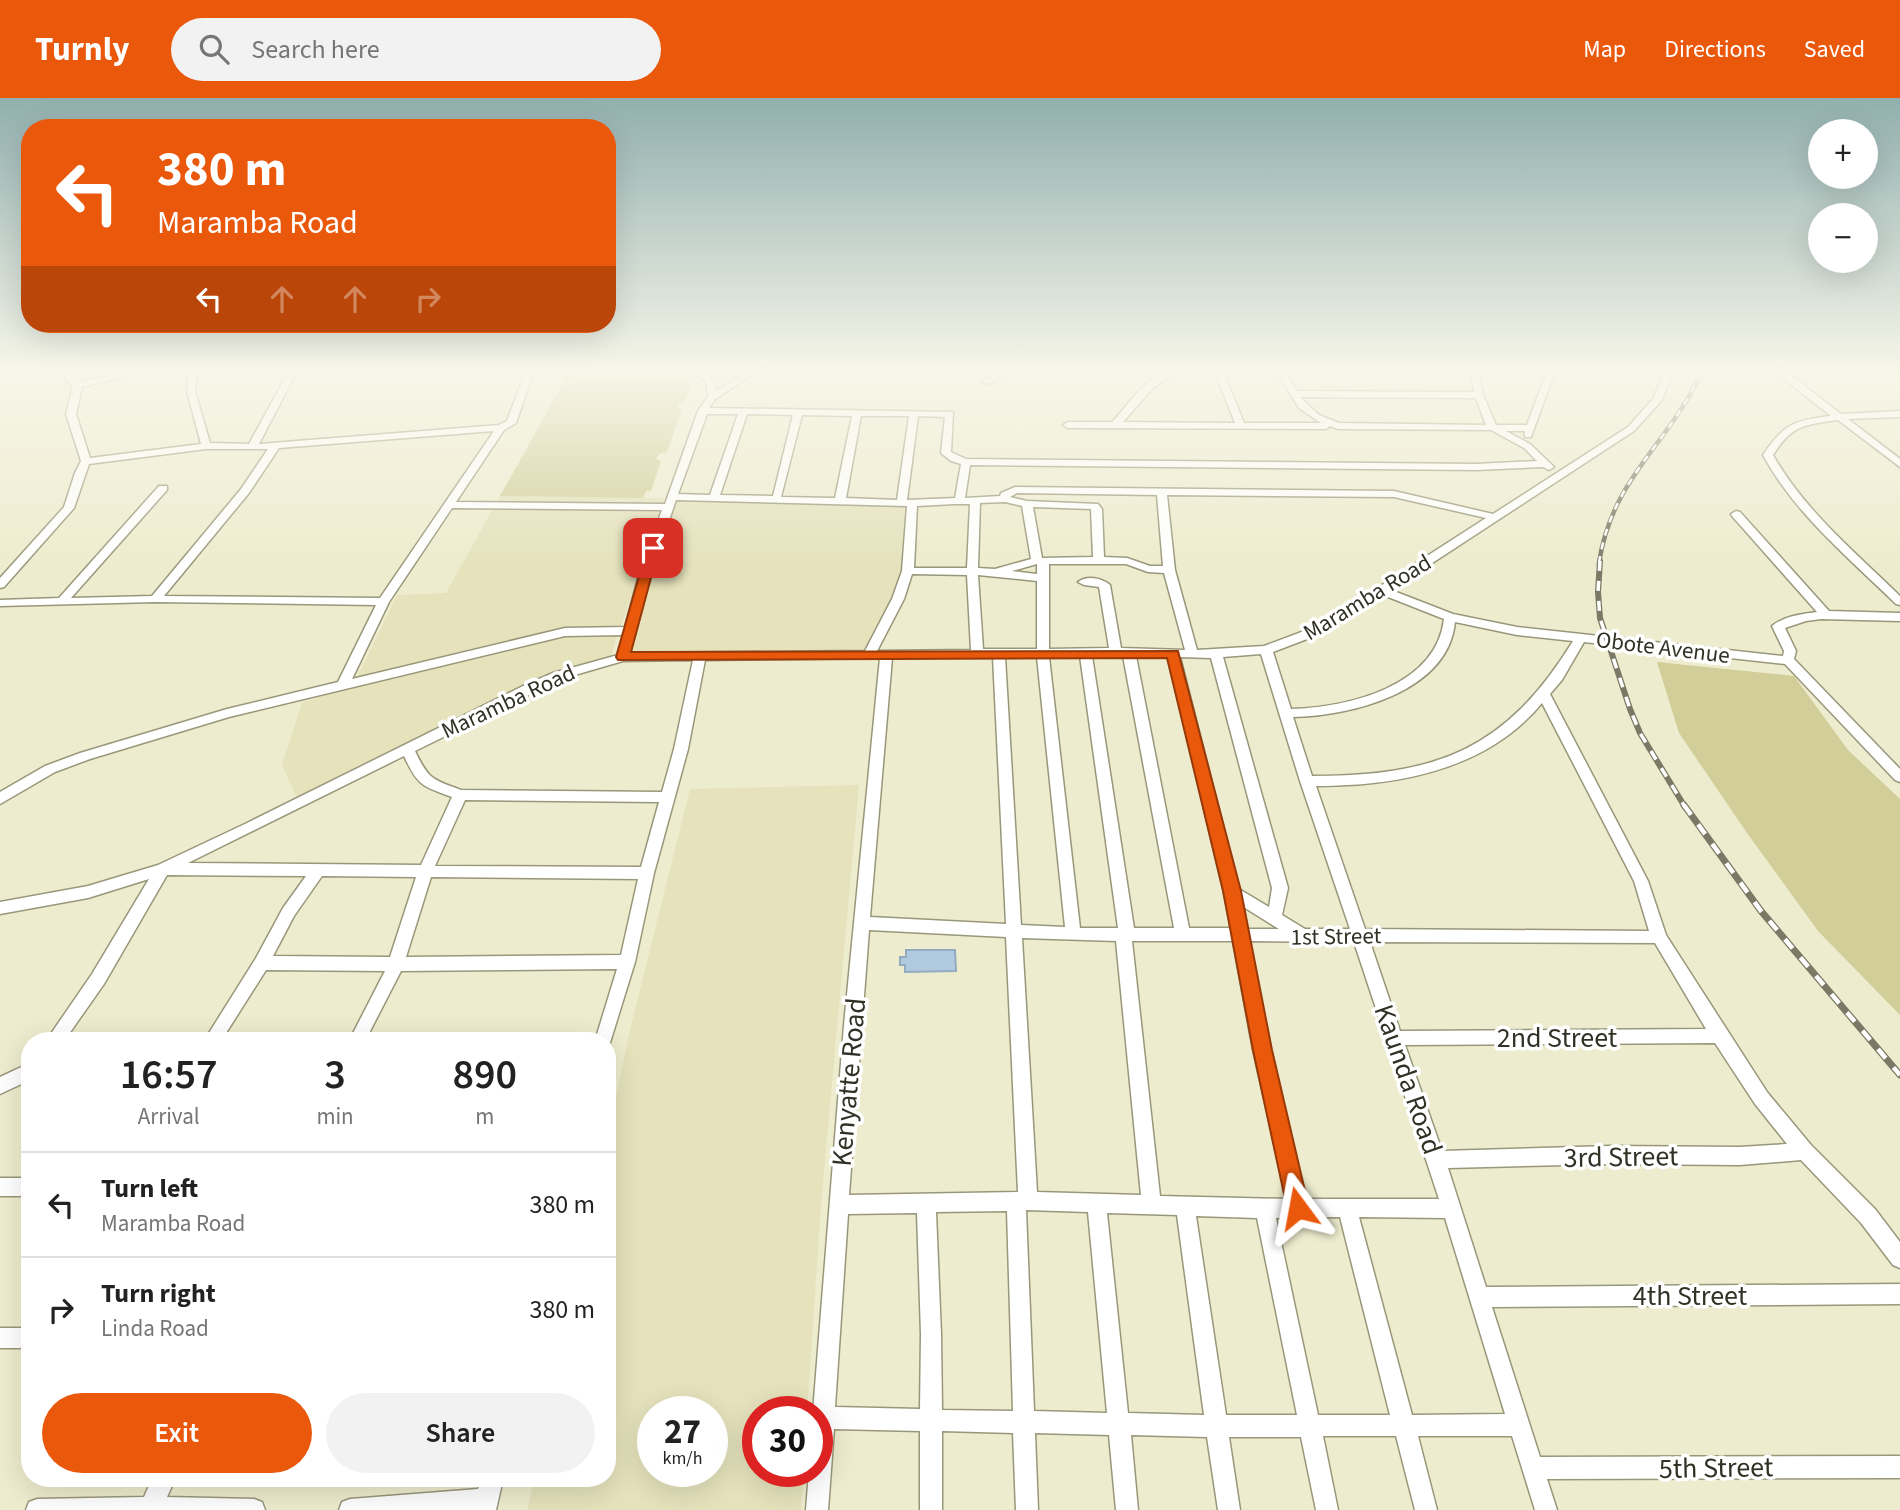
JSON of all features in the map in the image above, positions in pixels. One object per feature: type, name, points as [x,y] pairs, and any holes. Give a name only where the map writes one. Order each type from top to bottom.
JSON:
[{"type":"street","points":[[78,437],[86,461]]},
{"type":"street","points":[[204,437],[206,446]]},
{"type":"street","points":[[252,447],[257,437]]},
{"type":"street","points":[[0,585],[69,508],[75,498],[78,473],[86,461],[206,446],[275,446],[389,437]]},
{"type":"street","points":[[343,684],[383,601],[495,437]]},
{"type":"street","points":[[623,657],[669,502],[693,437]]},
{"type":"street","points":[[714,498],[735,437]]},
{"type":"street","points":[[777,495],[792,437]]},
{"type":"street","points":[[840,499],[852,437]]},
{"type":"street","points":[[878,654],[908,570],[907,502],[912,437]]},
{"type":"street","points":[[948,437],[946,453],[954,459],[966,462],[1476,467],[1545,464]]},
{"type":"street","points":[[1510,437],[1527,446],[1561,475]]},
{"type":"street","points":[[1527,446],[1528,437]]},
{"type":"street","name":"Maramba Road","points":[[0,908],[88,892],[163,869],[557,676],[623,657],[1216,654],[1266,650],[1324,628],[1616,437]]},
{"type":"street","points":[[1782,437],[1768,455],[1773,467],[1799,499],[1900,602]]},
{"type":"street","points":[[1865,437],[1900,464]]},
{"type":"street","points":[[155,599],[245,491],[275,446]]},
{"type":"street","points":[[959,502],[966,462]]},
{"type":"street","points":[[63,600],[163,488]]},
{"type":"street","points":[[1005,499],[1007,493],[1014,491],[1394,494],[1493,517]]},
{"type":"street","points":[[1162,492],[1169,570],[1192,654]]},
{"type":"street","points":[[730,494],[907,502],[1005,499],[1027,503],[1094,506],[1097,509],[1099,560]]},
{"type":"street","points":[[447,505],[669,502],[714,498],[840,499]]},
{"type":"street","points":[[975,502],[972,573],[977,654]]},
{"type":"street","points":[[1027,503],[1040,561],[1043,653],[1073,934]]},
{"type":"street","points":[[1736,514],[1828,617]]},
{"type":"street","points":[[995,572],[1040,561],[1099,560],[1127,561],[1148,569],[1169,570]]},
{"type":"street","points":[[908,570],[995,572],[1041,578]]},
{"type":"street","points":[[1084,582],[1104,585],[1123,653],[1183,935]]},
{"type":"street","name":"Obote Avenue","points":[[1384,591],[1450,617],[1517,631],[1788,660]]},
{"type":"street","points":[[0,603],[155,599],[383,601]]},
{"type":"street","points":[[1286,713],[1312,713],[1353,706],[1396,690],[1437,656],[1446,641],[1450,617]]},
{"type":"street","points":[[1900,617],[1796,618],[1778,626],[1790,651],[1788,660],[1900,777]]},
{"type":"street","points":[[0,799],[51,769],[85,756],[228,713],[565,632],[629,631]]},
{"type":"street","points":[[1307,781],[1374,781],[1431,769],[1487,745],[1505,733],[1544,695],[1581,638]]},
{"type":"street","name":"Kaunda Road","points":[[1266,650],[1307,781],[1436,1160],[1546,1510]]},
{"type":"street","name":"Kenyatte Road","points":[[825,1396],[838,1205],[862,923],[878,654]]},
{"type":"street","points":[[999,654],[1013,931],[1022,1202],[1027,1510]]},
{"type":"street","points":[[1086,654],[1125,934],[1152,1206]]},
{"type":"street","points":[[1173,654],[1232,891],[1239,936],[1298,1208]]},
{"type":"street","points":[[1216,654],[1280,888],[1274,918]]},
{"type":"street","points":[[606,1032],[627,962],[700,655]]},
{"type":"street","points":[[1544,695],[1640,880],[1659,937],[1720,1036],[1762,1098],[1805,1151],[1868,1216],[1900,1258]]},
{"type":"street","points":[[407,749],[419,774],[428,783],[460,795],[668,797]]},
{"type":"street","points":[[362,1032],[396,964],[425,872],[460,795]]},
{"type":"street","points":[[60,1032],[98,979],[163,869],[647,873]]},
{"type":"street","points":[[218,1032],[262,963],[288,912],[318,870]]},
{"type":"street","points":[[1232,891],[1305,937]]},
{"type":"street","name":"1st Street","points":[[862,923],[1073,934],[1659,937]]},
{"type":"street","points":[[262,963],[627,962]]},
{"type":"street","name":"2nd Street","points":[[1394,1038],[1720,1036]]},
{"type":"street","points":[[0,1086],[21,1076]]},
{"type":"street","name":"3rd Street","points":[[1436,1160],[1610,1155],[1740,1156],[1805,1151]]},
{"type":"street","points":[[0,1187],[21,1186]]},
{"type":"street","points":[[838,1205],[1022,1202],[1265,1209],[1451,1209]]},
{"type":"street","points":[[1097,1204],[1128,1510]]},
{"type":"street","points":[[926,1205],[931,1510]]},
{"type":"street","points":[[1185,1207],[1229,1510]]},
{"type":"street","points":[[1347,1207],[1426,1510]]},
{"type":"street","points":[[1265,1209],[1327,1510]]},
{"type":"street","name":"4th Street","points":[[1480,1297],[1900,1294]]},
{"type":"street","points":[[0,1338],[21,1338]]},
{"type":"street","points":[[833,1418],[1215,1426],[1519,1424]]},
{"type":"street","name":"5th Street","points":[[1533,1468],[1900,1467]]},
{"type":"street","points":[[150,1508],[160,1487]]},
{"type":"street","name":"Kenyatte Road","points":[[817,1510],[819,1487]]},
{"type":"street","points":[[350,1510],[487,1496]]},
{"type":"street","points":[[37,1510],[254,1510]]},
{"type":"shaded area","points":[[533,437],[672,437],[667,452],[659,454],[656,459],[661,461],[651,491],[646,491],[643,498],[500,496]]},
{"type":"shaded area","points":[[500,496],[664,498],[611,655],[560,670],[297,798],[282,765],[302,703],[353,686],[397,595],[446,593]]},
{"type":"shaded area","points":[[674,498],[916,504],[905,564],[895,599],[866,651],[627,652]]},
{"type":"shaded area","points":[[1657,662],[1794,676],[1848,750],[1900,799],[1900,1015],[1818,931],[1747,833],[1679,733]]},
{"type":"shaded area","points":[[859,785],[821,1205],[808,1396],[742,1396],[742,1487],[803,1487],[801,1510],[527,1510],[532,1487],[616,1487],[616,1097],[690,789]]},
{"type":"building","points":[[906,950],[955,950],[956,971],[905,972],[905,965],[900,965],[900,957],[906,957]]},
{"type":"railway","points":[[1599,563],[1616,507],[1662,437]]},
{"type":"railway","points":[[1600,561],[1600,618],[1630,709],[1640,733],[1685,807]]},
{"type":"railway","points":[[1684,805],[1761,911],[1900,1075]]},
{"type":"route","points":[[653,548],[623,657],[1116,652],[1173,654],[1232,891],[1262,1050],[1298,1208]]}]
